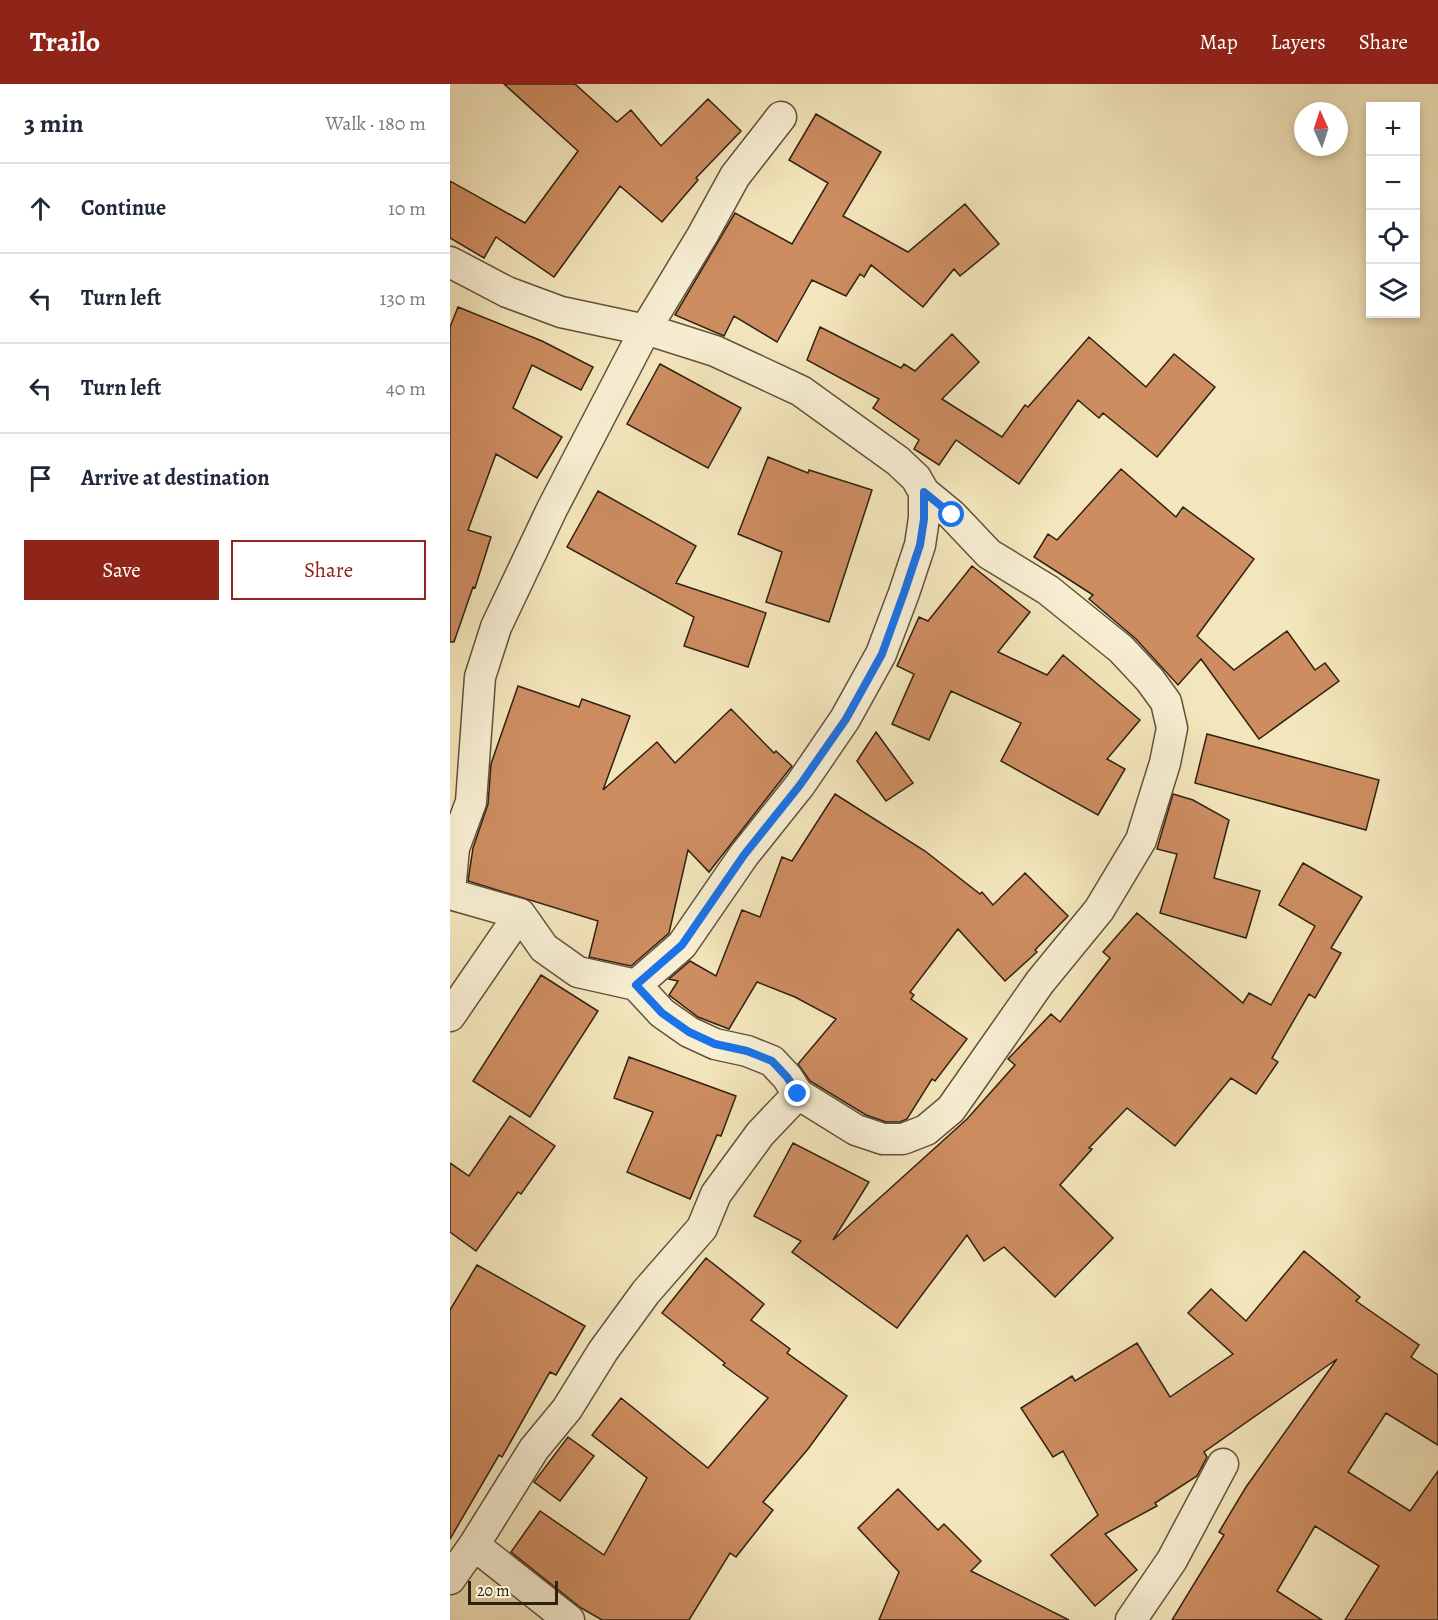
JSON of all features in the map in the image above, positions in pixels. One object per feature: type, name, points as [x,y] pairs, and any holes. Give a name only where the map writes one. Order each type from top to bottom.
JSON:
[{"type":"street","points":[[450,262],[507,292],[561,312],[645,330],[716,351],[801,391],[898,461],[916,478],[924,492],[952,515],[989,554],[1048,591],[1121,649],[1150,680],[1166,702],[1172,728],[1165,764],[1141,840],[1099,910],[1040,982],[951,1109],[926,1130],[903,1139],[884,1139],[856,1130],[798,1094],[787,1077],[772,1061],[747,1051],[715,1044],[689,1032],[662,1013],[636,985],[578,972],[544,948],[520,914],[450,893],[454,848],[471,802],[480,677],[496,627],[552,509],[645,330],[735,176],[781,117]]},
{"type":"street","points":[[636,985],[682,945],[744,855],[800,785],[846,719],[882,654],[904,593],[920,545],[924,519],[924,492]]},
{"type":"street","points":[[450,1016],[520,914]]},
{"type":"street","points":[[450,1579],[534,1449],[567,1409],[603,1351],[646,1292],[702,1228],[716,1194],[760,1134],[798,1094]]},
{"type":"street","points":[[1131,1620],[1172,1560],[1223,1464]]},
{"type":"street","points":[[474,1545],[569,1620]]},
{"type":"building","points":[[504,84],[575,84],[617,122],[631,110],[661,146],[708,99],[741,131],[696,178],[698,180],[662,222],[620,186],[554,277],[496,237],[484,258],[450,238],[450,181],[525,223],[578,151]]},
{"type":"building","points":[[816,114],[881,152],[843,216],[908,252],[965,204],[999,244],[960,276],[954,269],[923,307],[871,265],[864,277],[860,274],[846,296],[812,280],[777,342],[734,316],[724,336],[675,315],[735,213],[792,244],[828,183],[789,160]]},
{"type":"building","points":[[458,307],[542,341],[593,367],[581,390],[532,365],[513,408],[562,437],[537,478],[496,454],[468,530],[491,537],[475,588],[473,587],[454,642],[450,642],[450,327]]},
{"type":"building","points":[[820,327],[901,368],[904,364],[915,371],[952,334],[979,362],[942,399],[1002,437],[1025,405],[1028,407],[1089,337],[1146,387],[1174,354],[1215,387],[1157,457],[1103,413],[1099,418],[1078,400],[1019,484],[956,440],[939,465],[914,449],[919,440],[873,408],[879,399],[807,360]]},
{"type":"building","points":[[660,364],[741,408],[708,468],[627,424]]},
{"type":"building","points":[[768,457],[808,473],[809,470],[872,490],[829,622],[766,602],[782,552],[738,534]]},
{"type":"building","points":[[1121,469],[1176,517],[1183,507],[1254,559],[1197,636],[1234,670],[1287,631],[1315,670],[1325,663],[1339,681],[1259,739],[1201,659],[1178,685],[1136,639],[1089,599],[1093,595],[1034,557],[1048,534],[1057,540]]},
{"type":"building","points":[[598,491],[696,546],[676,583],[766,613],[748,667],[684,646],[694,617],[567,547]]},
{"type":"building","points":[[972,566],[1030,612],[998,652],[1047,675],[1063,655],[1140,720],[1107,759],[1125,769],[1098,815],[1001,761],[1021,723],[951,691],[929,740],[892,724],[914,674],[897,666],[919,617],[928,621]]},
{"type":"building","points":[[518,686],[579,707],[582,699],[630,716],[603,790],[657,742],[675,763],[731,709],[774,753],[776,751],[792,766],[709,872],[688,850],[669,933],[631,966],[589,957],[598,921],[468,881],[473,848],[488,804],[491,764]]},
{"type":"building","points":[[876,732],[913,783],[886,801],[857,761]]},
{"type":"building","points":[[1207,734],[1379,780],[1366,830],[1195,783]]},
{"type":"building","points":[[835,794],[925,851],[980,894],[982,892],[993,905],[1025,873],[1068,916],[1035,950],[1037,952],[1005,981],[958,929],[910,992],[914,995],[911,999],[967,1039],[935,1081],[932,1079],[907,1119],[900,1122],[886,1122],[866,1115],[810,1081],[798,1064],[836,1019],[795,997],[757,982],[729,1029],[698,1017],[669,995],[678,981],[669,979],[690,961],[716,976],[742,910],[760,917],[782,857],[792,861]]},
{"type":"building","points":[[1173,794],[1193,800],[1229,820],[1214,878],[1260,891],[1246,938],[1160,913],[1177,854],[1157,849]]},
{"type":"building","points":[[1303,863],[1362,897],[1331,948],[1341,953],[1315,998],[1309,994],[1272,1058],[1278,1062],[1256,1094],[1231,1078],[1175,1146],[1127,1108],[1089,1148],[1092,1149],[1060,1185],[1113,1238],[1055,1297],[1004,1247],[984,1261],[967,1235],[897,1328],[792,1252],[801,1241],[754,1216],[793,1143],[869,1182],[833,1240],[967,1119],[1015,1065],[1008,1059],[1051,1014],[1060,1022],[1110,958],[1103,952],[1137,913],[1243,1003],[1249,993],[1271,1005],[1315,926],[1279,905]]},
{"type":"building","points":[[541,975],[598,1011],[530,1117],[473,1081]]},
{"type":"building","points":[[629,1057],[736,1096],[721,1136],[717,1135],[690,1199],[627,1172],[653,1112],[614,1098]]},
{"type":"building","points":[[510,1116],[555,1146],[521,1194],[518,1192],[476,1251],[450,1232],[450,1163],[469,1176]]},
{"type":"building","points":[[1304,1251],[1360,1297],[1356,1301],[1419,1345],[1411,1357],[1438,1375],[1438,1445],[1386,1413],[1348,1472],[1410,1511],[1438,1471],[1438,1620],[1345,1620],[1379,1566],[1315,1526],[1277,1591],[1322,1620],[1172,1620],[1224,1535],[1219,1532],[1246,1487],[1337,1359],[1204,1452],[1207,1457],[1197,1476],[1155,1503],[1157,1506],[1105,1534],[1137,1570],[1095,1606],[1051,1555],[1098,1515],[1063,1451],[1053,1457],[1021,1408],[1072,1376],[1075,1381],[1137,1343],[1170,1397],[1233,1354],[1188,1313],[1211,1289],[1246,1321]]},
{"type":"building","points":[[706,1258],[764,1304],[751,1320],[790,1349],[787,1353],[847,1396],[808,1449],[763,1502],[773,1510],[736,1557],[730,1553],[689,1620],[602,1620],[581,1608],[511,1552],[540,1511],[604,1555],[647,1478],[592,1435],[621,1398],[708,1468],[768,1398],[723,1365],[725,1363],[662,1313]]},
{"type":"building","points":[[477,1265],[585,1326],[556,1375],[550,1372],[502,1457],[499,1455],[450,1539],[450,1310]]},
{"type":"building","points":[[568,1437],[594,1456],[560,1501],[534,1482]]},
{"type":"building","points":[[898,1489],[938,1530],[944,1524],[981,1561],[971,1571],[1069,1620],[879,1620],[899,1572],[858,1528]]},
{"type":"route","points":[[798,1094],[787,1077],[772,1061],[747,1051],[715,1044],[689,1032],[662,1013],[636,985],[682,945],[744,855],[800,785],[846,719],[882,654],[904,593],[920,545],[924,519],[924,492],[952,515]]}]
